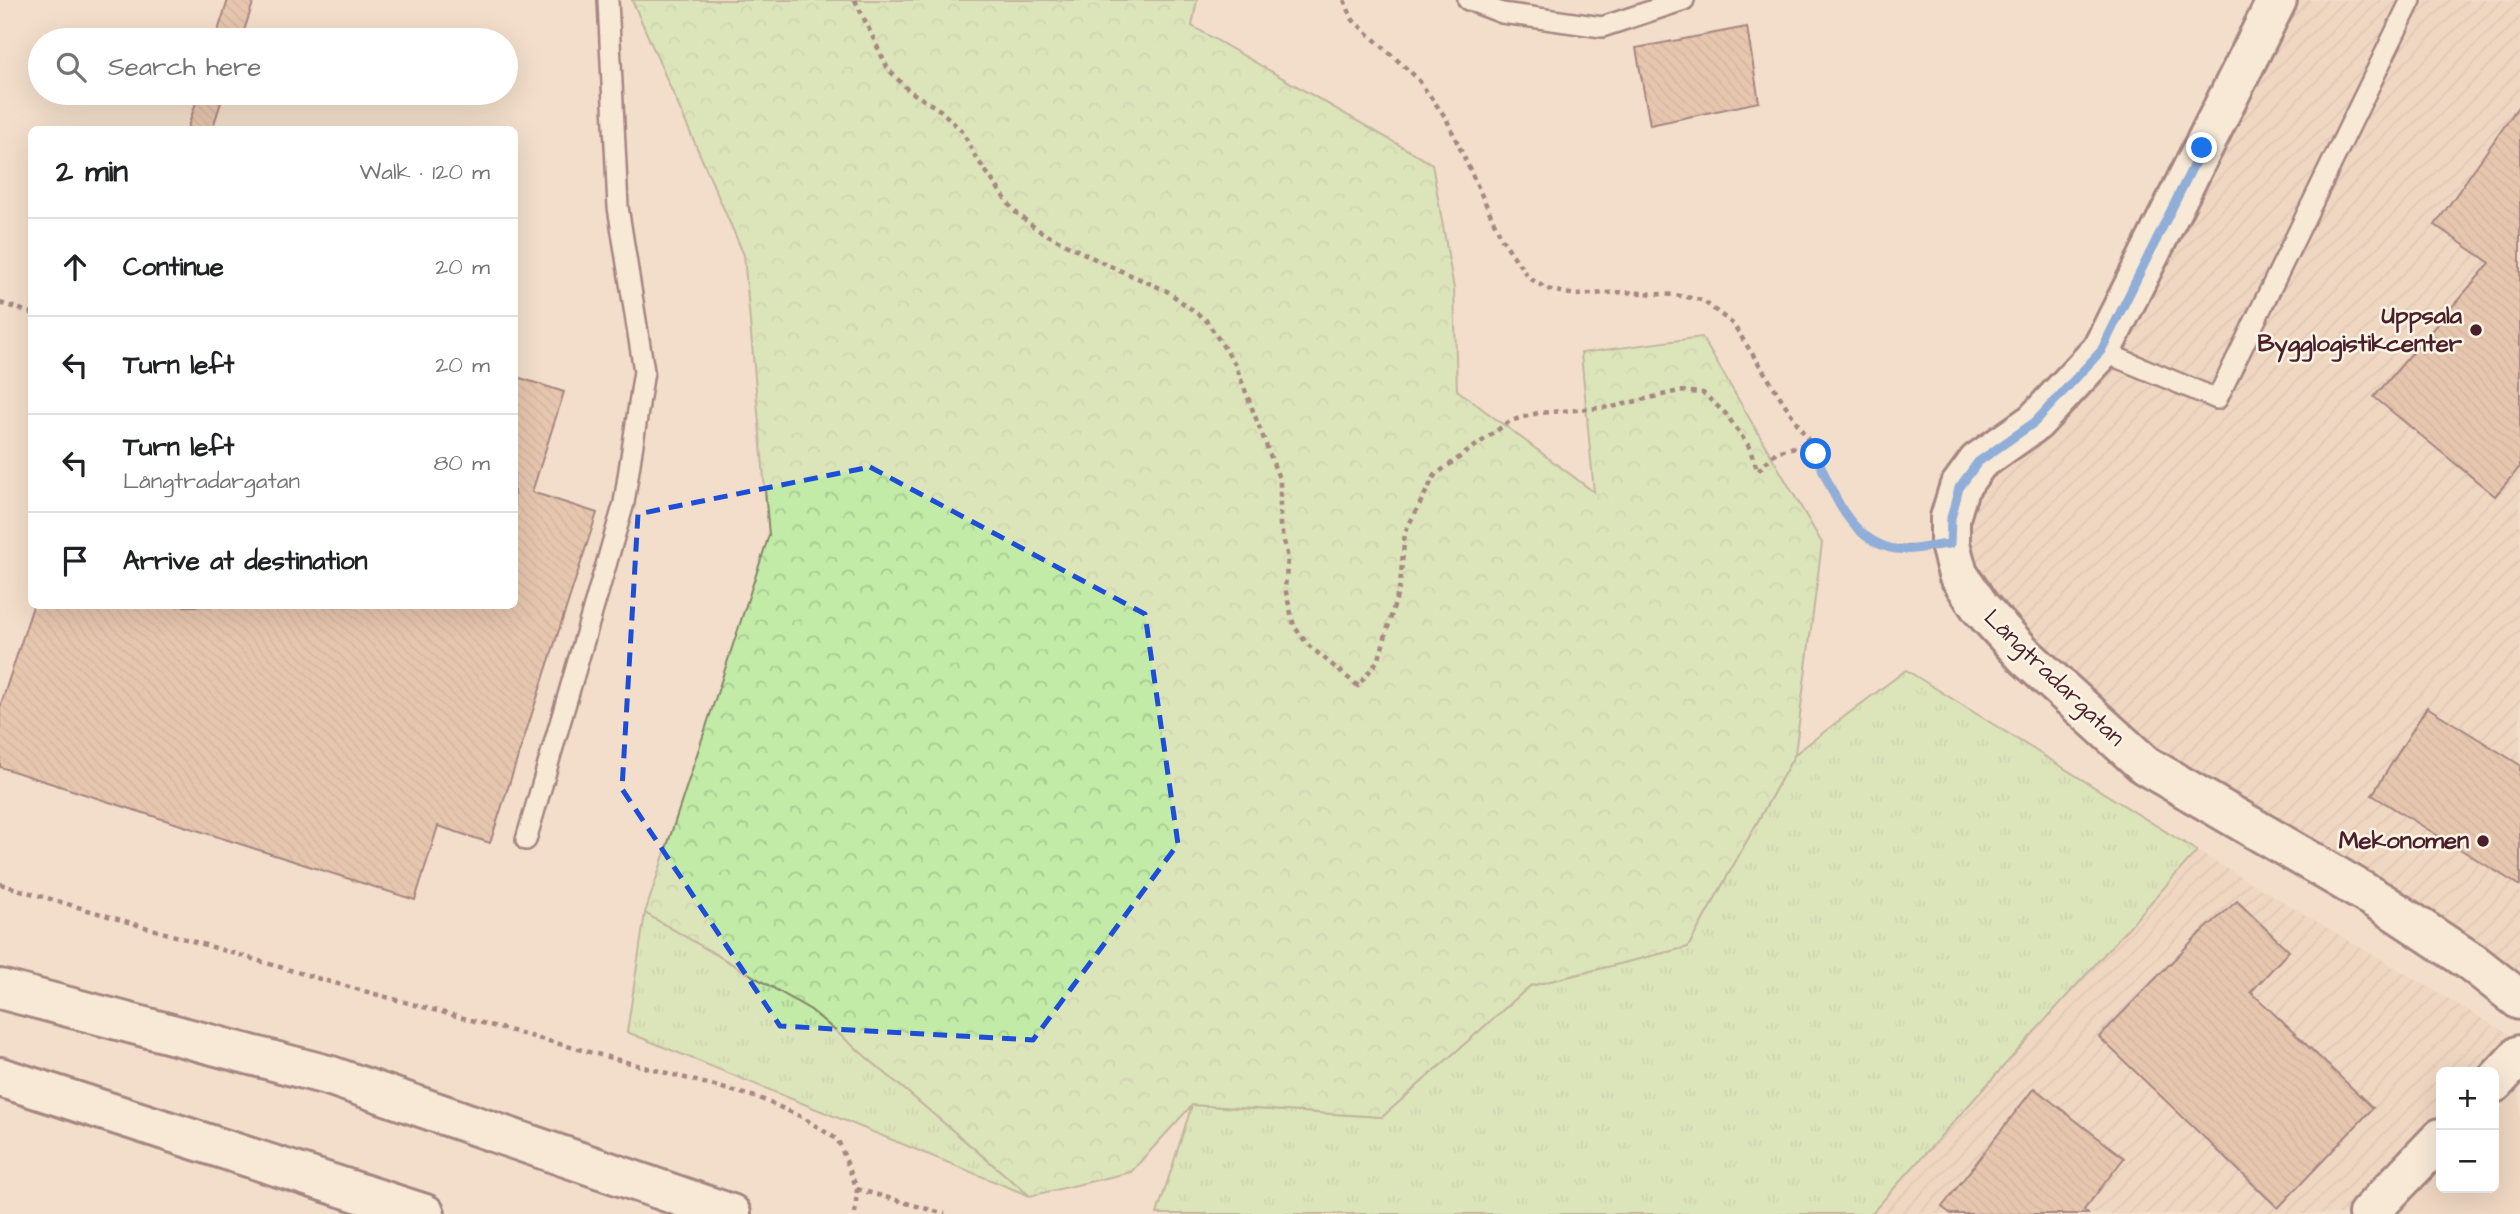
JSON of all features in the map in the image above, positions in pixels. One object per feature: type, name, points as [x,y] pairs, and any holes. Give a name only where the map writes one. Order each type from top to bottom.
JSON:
[{"type":"main road","name":"Långtradargatan","points":[[2277,0],[2101,351],[2035,422],[1978,462],[1959,488],[1951,518],[1950,544],[1958,574],[1980,607],[2025,656],[2145,765],[2384,904],[2473,963],[2520,1000]]},
{"type":"main road","points":[[0,989],[331,1076],[731,1214]]},
{"type":"main road","points":[[2499,1078],[2520,1055]]},
{"type":"main road","points":[[0,1077],[425,1214]]},
{"type":"main road","points":[[2368,1214],[2436,1143]]},
{"type":"lane","points":[[526,840],[624,503],[644,371],[618,207],[608,0]]},
{"type":"lane","points":[[1468,0],[1502,13],[1602,27],[1684,0]]},
{"type":"lane","points":[[2101,351],[2217,400],[2411,0]]},
{"type":"path","points":[[855,0],[888,69],[908,90],[940,110],[963,132],[975,156],[1014,211],[1049,235],[1167,291],[1206,320],[1235,365],[1280,481],[1280,525],[1288,558],[1285,588],[1294,626],[1308,645],[1358,686],[1379,659],[1400,585],[1405,532],[1435,475],[1510,421],[1538,413],[1612,407],[1679,391],[1703,393],[1726,414],[1748,445],[1758,471],[1776,452],[1810,443]]},
{"type":"path","points":[[1344,0],[1353,20],[1417,78],[1446,118],[1502,239],[1528,277],[1547,289],[1575,295],[1623,292],[1675,295],[1702,300],[1733,324],[1810,443],[1844,513],[1864,536],[1892,549],[1950,544]]},
{"type":"path","points":[[0,303],[28,312]]},
{"type":"path","points":[[0,884],[327,981],[759,1098],[802,1117],[838,1140],[857,1189],[855,1214]]},
{"type":"path","points":[[857,1189],[945,1214]]},
{"type":"highlighted area","points":[[870,467],[1145,614],[1178,844],[1033,1040],[780,1026],[622,789],[638,514]]},
{"type":"shaded area","points":[[2267,0],[2520,0],[2520,970],[2383,904],[2145,765],[1980,607],[1950,518],[2101,350]]},
{"type":"shaded area","points":[[2197,851],[2520,1041],[2498,1067],[2436,1067],[2436,1143],[2368,1214],[1871,1214]]},
{"type":"shaded area","points":[[2520,1088],[2520,1214],[2399,1214],[2436,1175],[2436,1193],[2499,1193],[2499,1110]]},
{"type":"green space","points":[[632,0],[1197,0],[1192,26],[1432,164],[1454,289],[1457,390],[1594,492],[1581,353],[1702,337],[1822,543],[1795,754],[1688,947],[1530,986],[1382,1117],[1192,1105],[1131,1172],[1030,1196],[811,1010],[645,913],[769,535],[744,255]]},
{"type":"green space","points":[[1906,670],[2197,851],[1871,1214],[1157,1214],[1192,1105],[1382,1117],[1530,986],[1688,947],[1795,754]]},
{"type":"green space","points":[[645,913],[811,1010],[1030,1196],[627,1032]]},
{"type":"building","points":[[228,0],[254,0],[245,28],[219,28]]},
{"type":"building","points":[[1747,27],[1759,102],[1650,125],[1636,48]]},
{"type":"building","name":"Uppsala Bygglogistikcenter","points":[[2520,104],[2520,467],[2495,496],[2374,397],[2490,263],[2435,225]]},
{"type":"building","points":[[195,105],[220,105],[213,126],[188,126]]},
{"type":"building","points":[[518,377],[564,392],[532,492],[597,513],[490,843],[438,826],[415,900],[0,767],[0,707],[32,609],[518,609]]},
{"type":"building","name":"Mekonomen","points":[[2427,707],[2520,765],[2520,886],[2372,795]]},
{"type":"building","points":[[2237,901],[2289,951],[2251,992],[2373,1108],[2278,1208],[2099,1037],[2195,938]]},
{"type":"building","points":[[2034,1088],[2124,1158],[2084,1210],[2088,1214],[1951,1214],[1942,1207]]},
{"type":"place","name":"Uppsala Bygglogistikcenter","points":[[2476,330]]},
{"type":"place","name":"Mekonomen","points":[[2483,841]]},
{"type":"route","points":[[1816,454],[1844,513],[1864,536],[1892,549],[1950,544],[1951,518],[1959,488],[1978,462],[2035,422],[2101,351],[2202,148]]}]
